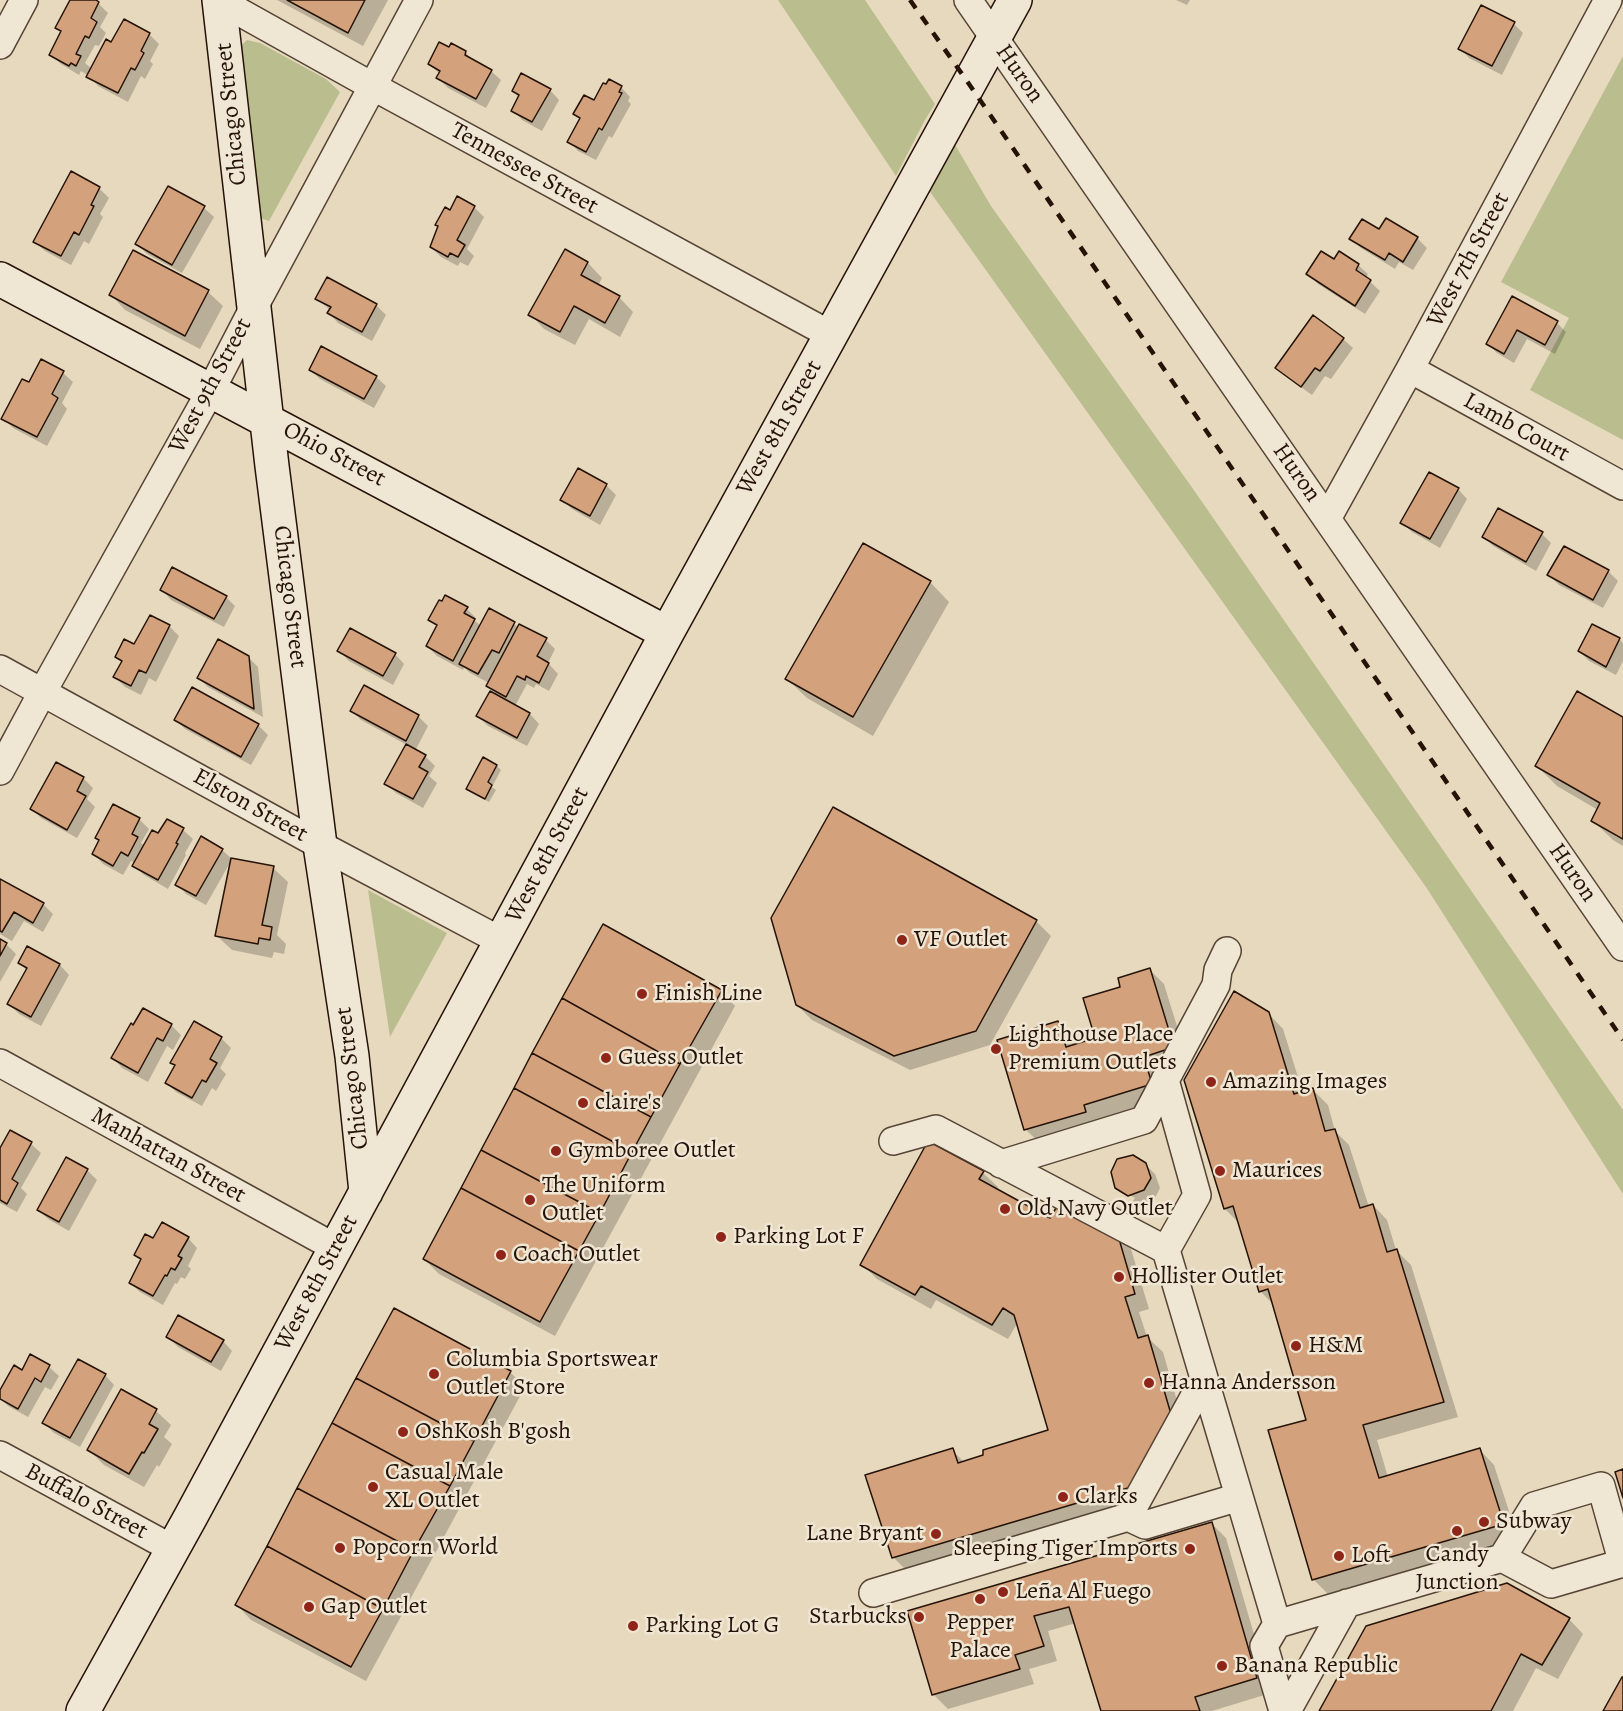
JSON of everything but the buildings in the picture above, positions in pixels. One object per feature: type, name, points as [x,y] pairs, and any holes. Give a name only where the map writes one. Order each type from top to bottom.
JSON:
[{"type":"street","points":[[0,45],[24,0]]},
{"type":"street","name":"Tennessee Street","points":[[219,0],[372,86],[831,335]]},
{"type":"street","name":"Chicago Street","points":[[219,0],[267,419],[320,845],[352,1056],[366,1192]]},
{"type":"street","name":"West 9th Street","points":[[0,771],[42,691],[211,390],[419,0]]},
{"type":"street","name":"Huron","points":[[968,0],[1623,947]]},
{"type":"street","name":"West 8th Street","points":[[83,1711],[173,1549],[667,633],[1015,0]]},
{"type":"street","name":"West 7th Street","points":[[1327,519],[1608,0]]},
{"type":"street","name":"Ohio Street","points":[[0,279],[667,633]]},
{"type":"street","name":"Lamb Court","points":[[1410,369],[1623,486]]},
{"type":"street","name":"Elston Street","points":[[0,669],[320,845],[501,941]]},
{"type":"street","points":[[1001,1164],[1144,1120],[1216,985],[1218,970],[1227,951]]},
{"type":"street","name":"Manhattan Street","points":[[0,1064],[336,1248]]},
{"type":"street","points":[[1165,1080],[1197,1194],[1166,1250],[1277,1624]]},
{"type":"street","points":[[893,1141],[936,1129],[1166,1250]]},
{"type":"street","points":[[1128,1517],[1204,1379]]},
{"type":"street","name":"Buffalo Street","points":[[0,1455],[173,1549]]},
{"type":"street","points":[[1285,1711],[1264,1647],[1277,1624],[1502,1558],[1534,1506],[1601,1486],[1623,1563],[1551,1584],[1502,1558]]},
{"type":"street","points":[[873,1593],[1128,1517],[1145,1525],[1239,1497]]},
{"type":"street","points":[[1285,1711],[1347,1603]]},
{"type":"green space","points":[[778,0],[865,0],[935,104],[896,176]]},
{"type":"green space","points":[[247,40],[260,43],[326,79],[340,92],[269,221],[260,218],[238,48]]},
{"type":"green space","points":[[1623,56],[1623,440],[1530,390],[1569,318],[1501,282]]},
{"type":"green space","points":[[954,143],[991,206],[1191,486],[1623,1110],[1623,1194],[1426,887],[928,189]]},
{"type":"green space","points":[[368,890],[447,933],[390,1037]]},
{"type":"railway","points":[[910,0],[1623,1040]]},
{"type":"place","name":"VF Outlet","points":[[902,940]]},
{"type":"place","name":"Finish Line","points":[[642,994]]},
{"type":"place","name":"Lighthouse Place Premium Outlets","points":[[996,1049]]},
{"type":"place","name":"Guess Outlet","points":[[606,1058]]},
{"type":"place","name":"Amazing Images","points":[[1211,1082]]},
{"type":"place","name":"claire's","points":[[583,1103]]},
{"type":"place","name":"Gymboree Outlet","points":[[556,1151]]},
{"type":"place","name":"Maurices","points":[[1220,1171]]},
{"type":"place","name":"The Uniform Outlet","points":[[530,1200]]},
{"type":"place","name":"Old Navy Outlet","points":[[1005,1209]]},
{"type":"place","name":"Parking Lot F","points":[[721,1237]]},
{"type":"place","name":"Coach Outlet","points":[[501,1255]]},
{"type":"place","name":"Hollister Outlet","points":[[1119,1277]]},
{"type":"place","name":"H&M","points":[[1296,1346]]},
{"type":"place","name":"Columbia Sportswear Outlet Store","points":[[434,1374]]},
{"type":"place","name":"Hanna Andersson","points":[[1149,1383]]},
{"type":"place","name":"OshKosh B'gosh","points":[[403,1432]]},
{"type":"place","name":"Casual Male XL Outlet","points":[[373,1487]]},
{"type":"place","name":"Clarks","points":[[1063,1497]]},
{"type":"place","name":"Subway","points":[[1484,1522]]},
{"type":"place","name":"Candy Junction","points":[[1457,1531]]},
{"type":"place","name":"Lane Bryant","points":[[936,1534]]},
{"type":"place","name":"Popcorn World","points":[[340,1548]]},
{"type":"place","name":"Sleeping Tiger Imports","points":[[1190,1549]]},
{"type":"place","name":"Loft","points":[[1339,1556]]},
{"type":"place","name":"Leña Al Fuego","points":[[1003,1592]]},
{"type":"place","name":"Pepper Palace","points":[[980,1599]]},
{"type":"place","name":"Gap Outlet","points":[[309,1607]]},
{"type":"place","name":"Starbucks","points":[[919,1617]]},
{"type":"place","name":"Parking Lot G","points":[[633,1626]]},
{"type":"place","name":"Banana Republic","points":[[1222,1666]]}]
